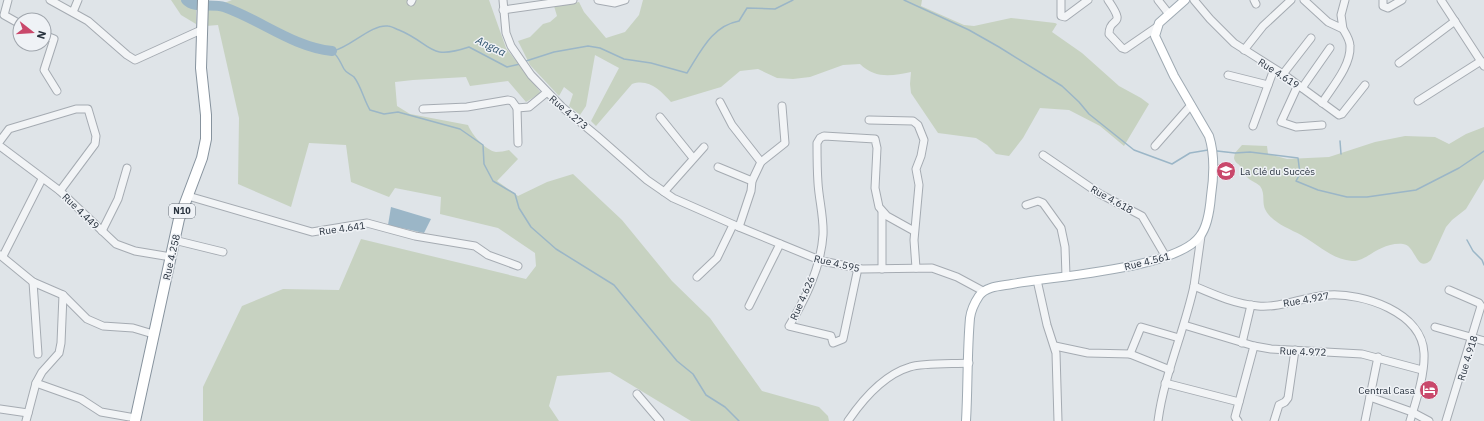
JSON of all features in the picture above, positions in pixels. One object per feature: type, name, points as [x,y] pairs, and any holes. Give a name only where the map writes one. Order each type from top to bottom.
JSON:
[{"type":"highway","name":"Rue 4.258","points":[[135,419],[174,240],[202,158],[206,139],[206,114],[201,68],[200,30],[203,0]]},
{"type":"main road","points":[[1185,0],[1157,27],[1155,40],[1209,136],[1213,160],[1210,204],[1201,236]]},
{"type":"main road","name":"Rue 4.561","points":[[983,291],[991,288],[1037,280],[1115,269],[1166,257],[1190,245],[1201,236]]},
{"type":"main road","points":[[966,421],[970,318],[976,300],[983,291]]},
{"type":"street","points":[[8,0],[4,15],[12,20]]},
{"type":"street","points":[[50,0],[73,12],[97,28],[127,56],[135,60],[200,30]]},
{"type":"street","points":[[73,12],[78,0]]},
{"type":"street","name":"Rue 4.273","points":[[503,0],[506,33],[511,46],[546,93],[647,180],[673,198]]},
{"type":"street","points":[[503,10],[573,0]]},
{"type":"street","points":[[598,0],[615,3],[625,0]]},
{"type":"street","points":[[1061,0],[1059,13],[1065,18],[1088,0]]},
{"type":"street","points":[[1108,0],[1118,15],[1118,19],[1109,30],[1109,34],[1122,48],[1125,49],[1157,27]]},
{"type":"street","points":[[1158,0],[1169,14]]},
{"type":"street","name":"Rue 4.619","points":[[1194,0],[1210,19],[1244,50],[1283,74],[1341,115],[1365,85]]},
{"type":"street","points":[[1244,50],[1263,26],[1291,0]]},
{"type":"street","points":[[1304,0],[1328,22],[1343,29]]},
{"type":"street","points":[[1322,103],[1342,73],[1348,58],[1350,45],[1343,29],[1341,15],[1345,0]]},
{"type":"street","points":[[1383,0],[1385,8],[1393,6],[1402,0]]},
{"type":"street","points":[[1418,101],[1482,64],[1441,0]]},
{"type":"street","points":[[1399,63],[1455,21]]},
{"type":"street","points":[[1283,74],[1311,38]]},
{"type":"street","points":[[1322,125],[1296,127],[1282,122],[1300,86],[1330,48]]},
{"type":"street","points":[[50,52],[44,70],[57,91]]},
{"type":"street","points":[[1253,126],[1274,69]]},
{"type":"street","points":[[1228,75],[1268,85]]},
{"type":"street","points":[[517,108],[529,107],[546,93]]},
{"type":"street","points":[[423,109],[467,107],[508,100],[512,101],[517,108],[518,143]]},
{"type":"street","points":[[720,102],[732,125],[761,162]]},
{"type":"street","points":[[697,277],[717,258],[736,226],[751,191],[752,181],[761,162],[785,143],[782,106]]},
{"type":"street","points":[[1155,146],[1191,106]]},
{"type":"street","points":[[0,141],[9,129],[76,109],[88,109],[96,136],[95,144],[60,191]]},
{"type":"street","points":[[660,117],[693,158]]},
{"type":"street","points":[[869,120],[916,122],[924,140],[921,156],[916,168],[919,185],[914,231],[916,268]]},
{"type":"street","name":"Rue 4.626","points":[[858,268],[843,338],[833,343],[831,336],[790,326],[804,299],[818,260],[823,233],[818,182],[817,143],[820,138],[824,136],[875,139],[877,158],[875,188],[882,212]]},
{"type":"street","name":"Rue 4.449","points":[[0,146],[60,191],[116,244],[126,248],[171,257]]},
{"type":"street","points":[[664,192],[704,147]]},
{"type":"street","name":"Rue 4.618","points":[[1043,155],[1100,194],[1142,216],[1166,257]]},
{"type":"street","points":[[718,167],[752,181]]},
{"type":"street","points":[[102,231],[118,199],[128,168]]},
{"type":"street","points":[[42,178],[1,255],[33,282],[63,295],[87,318],[104,326],[133,328],[154,334]]},
{"type":"street","name":"Rue 4.641","points":[[188,196],[312,232],[366,223],[415,236],[468,244],[475,246],[488,256],[518,266]]},
{"type":"street","name":"Rue 4.595","points":[[673,198],[818,260],[858,268],[926,268],[942,271],[983,291]]},
{"type":"street","points":[[1026,205],[1038,201],[1044,203],[1060,228],[1065,247],[1066,276]]},
{"type":"street","points":[[882,212],[914,231]]},
{"type":"street","points":[[882,212],[882,269]]},
{"type":"street","points":[[1158,421],[1165,383],[1184,325],[1194,286],[1201,236]]},
{"type":"street","points":[[174,240],[223,252]]},
{"type":"street","points":[[749,306],[780,244]]},
{"type":"street","points":[[1037,280],[1047,325],[1055,346],[1058,421]]},
{"type":"street","points":[[33,282],[38,354]]},
{"type":"street","name":"Rue 4.927","points":[[1194,286],[1223,299],[1251,305],[1267,306],[1312,296],[1330,294],[1348,296],[1381,305],[1405,318],[1413,326],[1420,338],[1424,352],[1422,370],[1410,421]]},
{"type":"street","name":"Rue 4.918","points":[[1446,421],[1482,306],[1479,303],[1449,290]]},
{"type":"street","points":[[26,421],[36,383],[42,372],[59,353],[62,343],[63,295]]},
{"type":"street","points":[[1242,343],[1251,305]]},
{"type":"street","name":"Rue 4.972","points":[[1184,325],[1254,346],[1271,349],[1362,354],[1378,357],[1422,370]]},
{"type":"street","points":[[1130,354],[1141,327],[1179,338]]},
{"type":"street","points":[[1435,327],[1484,341]]},
{"type":"street","points":[[1055,346],[1091,353],[1130,354],[1170,370]]},
{"type":"street","points":[[1238,421],[1235,417],[1254,346]]},
{"type":"street","points":[[1274,421],[1279,404],[1285,402],[1288,398],[1295,350]]},
{"type":"street","points":[[1365,421],[1378,357]]},
{"type":"street","points":[[848,421],[867,395],[888,377],[910,366],[968,363]]},
{"type":"street","points":[[36,383],[81,399],[101,412],[135,419]]},
{"type":"street","points":[[1165,383],[1239,402]]},
{"type":"street","points":[[637,394],[660,421]]},
{"type":"street","points":[[1370,397],[1412,412],[1429,421]]},
{"type":"street","points":[[0,409],[28,412]]},
{"type":"green space","points":[[171,0],[196,0],[196,24],[181,15]]},
{"type":"green space","points":[[232,0],[489,0],[506,48],[541,93],[526,102],[508,81],[470,86],[466,77],[413,80],[395,82],[397,106],[410,114],[468,125],[483,145],[492,151],[496,152],[509,150],[518,159],[497,181],[518,196],[547,182],[573,174],[622,220],[672,281],[710,318],[762,391],[819,407],[828,416],[829,421],[691,421],[610,372],[557,376],[549,406],[559,421],[203,421],[203,387],[242,306],[283,289],[339,290],[361,239],[526,279],[536,266],[535,253],[498,228],[440,214],[441,197],[395,188],[389,197],[351,182],[346,145],[309,143],[291,207],[238,184],[239,118],[218,25],[206,26],[208,2],[224,3]]},
{"type":"green space","points":[[643,0],[922,0],[921,6],[964,25],[974,26],[1011,18],[1055,23],[1057,24],[1052,32],[1082,53],[1119,86],[1149,104],[1124,146],[1100,126],[1069,110],[1040,108],[1023,138],[1009,156],[996,154],[987,145],[976,138],[938,133],[911,93],[911,72],[897,75],[884,75],[872,72],[860,64],[843,65],[810,77],[793,79],[777,78],[758,69],[740,71],[721,87],[671,102],[659,90],[649,84],[632,84],[596,126],[591,121],[619,68],[595,55],[586,106],[580,115],[569,106],[573,94],[564,87],[559,96],[530,65],[518,41],[530,37],[543,24],[550,22],[557,16],[554,6],[579,2],[584,12],[606,38],[625,32],[639,15]]},
{"type":"green space","points":[[1484,127],[1484,179],[1466,209],[1446,227],[1431,260],[1422,264],[1411,249],[1403,244],[1387,246],[1363,258],[1352,261],[1331,255],[1301,235],[1277,222],[1269,215],[1264,205],[1262,189],[1257,183],[1250,180],[1244,174],[1234,158],[1235,153],[1242,145],[1267,146],[1268,154],[1287,159],[1329,157],[1375,142],[1405,136],[1435,137],[1449,144],[1466,134]]},
{"type":"water","points":[[391,207],[431,219],[424,233],[388,225]]},
{"type":"waterway","name":"Angaa","points":[[186,0],[189,3],[198,5],[215,5],[224,7],[238,12],[290,39],[332,51]]},
{"type":"waterway","name":"Angaa","points":[[526,61],[554,52],[588,46],[600,48],[624,59],[651,63],[687,73],[702,48],[714,34],[721,28],[739,21],[747,8],[775,9],[793,0]]},
{"type":"waterway","points":[[904,0],[969,30],[1062,86],[1089,114],[1134,150],[1172,164],[1190,153],[1208,150]]},
{"type":"waterway","name":"Angaa","points":[[333,51],[340,49],[375,28],[388,26],[410,35],[431,49],[437,51],[455,51],[469,47],[507,67],[520,64]]},
{"type":"waterway","points":[[332,51],[338,57],[345,70],[354,77],[370,110],[384,114],[398,112],[460,129],[483,145],[484,164],[493,181],[515,194],[519,208],[531,227],[556,249],[614,285],[677,361],[693,374],[706,395],[725,407],[739,421]]},
{"type":"waterway","points":[[1340,141],[1341,154]]},
{"type":"waterway","points":[[1217,151],[1235,153],[1250,152],[1298,158],[1300,174],[1296,181],[1318,190],[1347,197],[1367,197],[1416,190],[1459,168],[1484,151]]},
{"type":"waterway","points":[[1467,240],[1473,251],[1482,260],[1484,265]]},
{"type":"place","name":"La Clé du Succès","points":[[1226,171]]},
{"type":"place","name":"Central Casa","points":[[1429,390]]}]
